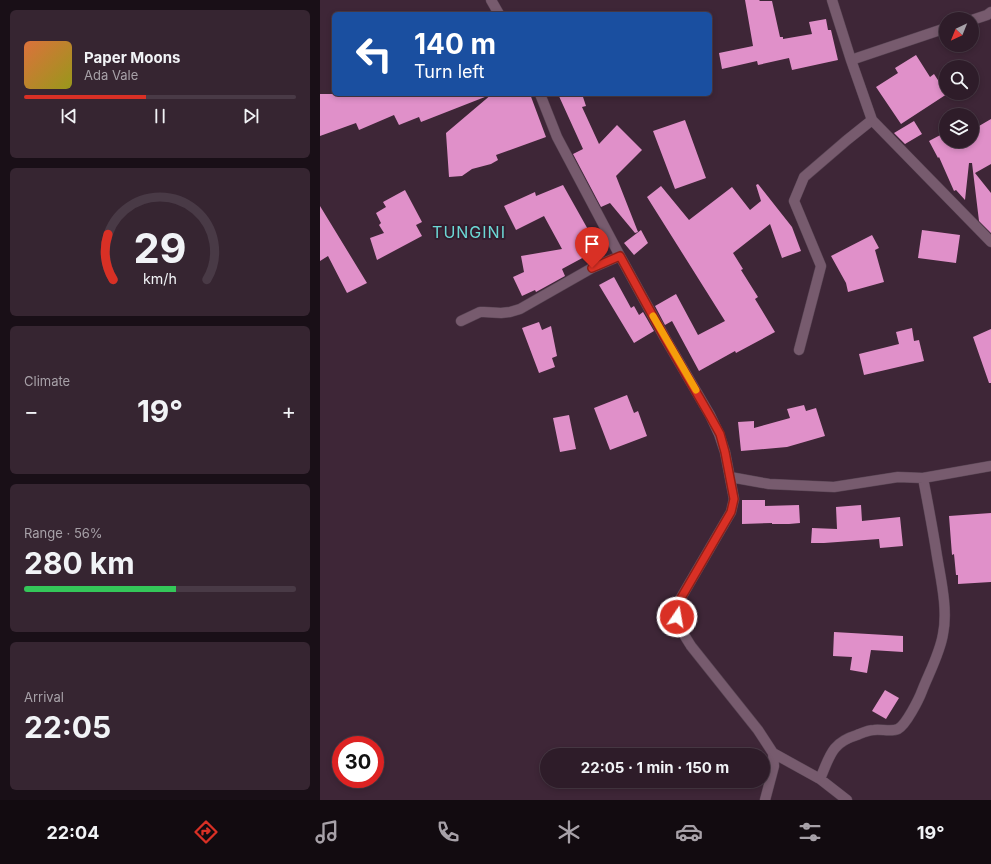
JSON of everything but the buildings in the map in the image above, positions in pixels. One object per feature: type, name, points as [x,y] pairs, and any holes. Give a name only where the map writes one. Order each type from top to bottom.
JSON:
[{"type":"street","points":[[491,0],[498,12]]},
{"type":"street","points":[[832,0],[872,120],[991,242]]},
{"type":"street","points":[[979,18],[991,12]]},
{"type":"street","points":[[851,60],[939,30]]},
{"type":"street","points":[[541,96],[556,137],[665,338],[710,416],[725,452],[734,499],[731,512],[677,605],[677,617],[682,632],[691,646],[758,730],[773,753],[820,779],[847,800]]},
{"type":"street","points":[[799,350],[821,266],[794,201],[804,177],[872,120]]},
{"type":"street","points":[[461,321],[480,312],[501,313],[520,309],[592,268],[620,256]]},
{"type":"street","points":[[730,477],[769,484],[834,487],[898,477],[923,478],[991,466]]},
{"type":"street","points":[[820,779],[830,755],[841,741],[866,731],[898,729],[905,722],[918,700],[940,646],[945,619],[942,585],[923,478]]},
{"type":"street","points":[[765,800],[774,766],[773,753]]},
{"type":"slow traffic","points":[[653,316],[696,390]]},
{"type":"district","name":"TUNGINI","points":[[469,232]]},
{"type":"route","points":[[592,268],[620,256],[720,434],[725,452],[734,499],[733,506],[731,512],[677,605],[677,617]]}]
